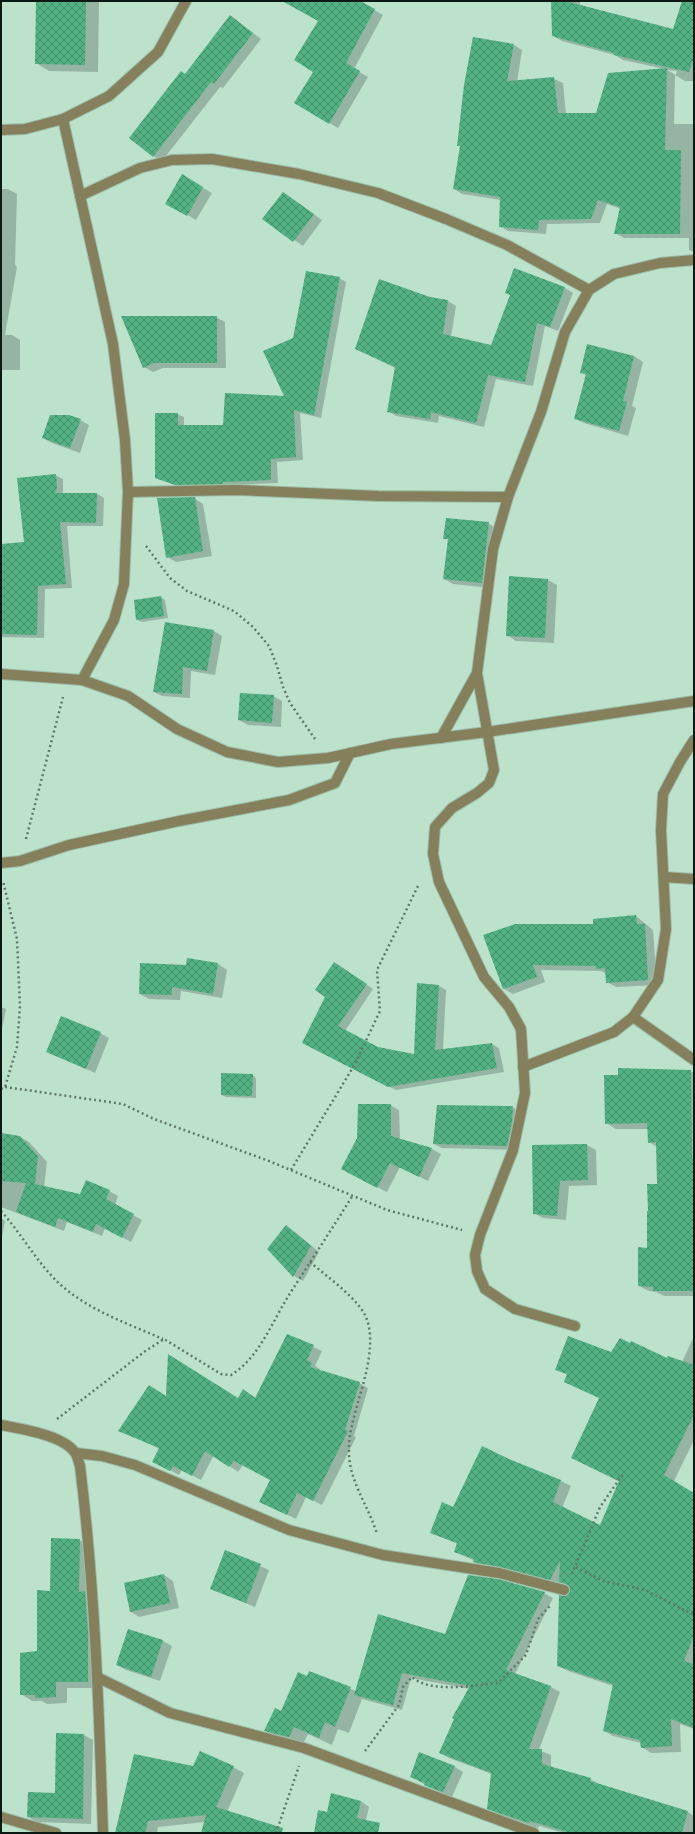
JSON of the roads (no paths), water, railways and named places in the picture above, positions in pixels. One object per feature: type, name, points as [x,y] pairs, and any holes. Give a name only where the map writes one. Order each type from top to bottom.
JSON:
[{"type":"street","points":[[1,130],[25,129],[63,119],[109,96],[158,52],[186,1]]},
{"type":"street","points":[[63,119],[113,344],[125,440],[128,492],[124,584],[114,620],[82,680]]},
{"type":"street","points":[[80,196],[140,168],[172,160],[212,159],[299,174],[378,193],[446,219],[507,245],[589,290]]},
{"type":"street","points":[[575,1326],[515,1309],[485,1289],[477,1271],[475,1255],[480,1235],[513,1150],[525,1093],[521,1029],[509,1007],[484,977],[439,882],[432,854],[435,827],[452,808],[477,793],[489,783],[494,770],[477,673],[493,549],[508,497],[541,412],[565,332],[589,290],[614,274],[660,263],[694,260]]},
{"type":"street","points":[[128,492],[237,490],[378,496],[508,497]]},
{"type":"street","points":[[441,738],[477,673]]},
{"type":"street","points":[[1,674],[82,680],[128,696],[177,729],[227,752],[278,762],[328,758],[391,744],[487,732],[694,701]]},
{"type":"street","points":[[523,1067],[614,1032],[633,1017],[658,980],[666,929],[661,830],[663,794],[694,740]]},
{"type":"street","points":[[1,864],[20,861],[68,845],[179,821],[289,800],[335,783],[350,753]]},
{"type":"street","points":[[664,877],[694,879]]},
{"type":"street","points":[[633,1017],[694,1060]]},
{"type":"street","points":[[1,1425],[39,1432],[63,1443],[76,1454],[80,1466],[92,1582],[98,1678],[103,1833]]},
{"type":"street","points":[[76,1454],[102,1456],[135,1465],[289,1530],[383,1555],[499,1573],[564,1590]]},
{"type":"street","points":[[98,1678],[170,1713],[304,1748],[534,1833]]},
{"type":"street","points":[[1,1817],[56,1833]]}]
